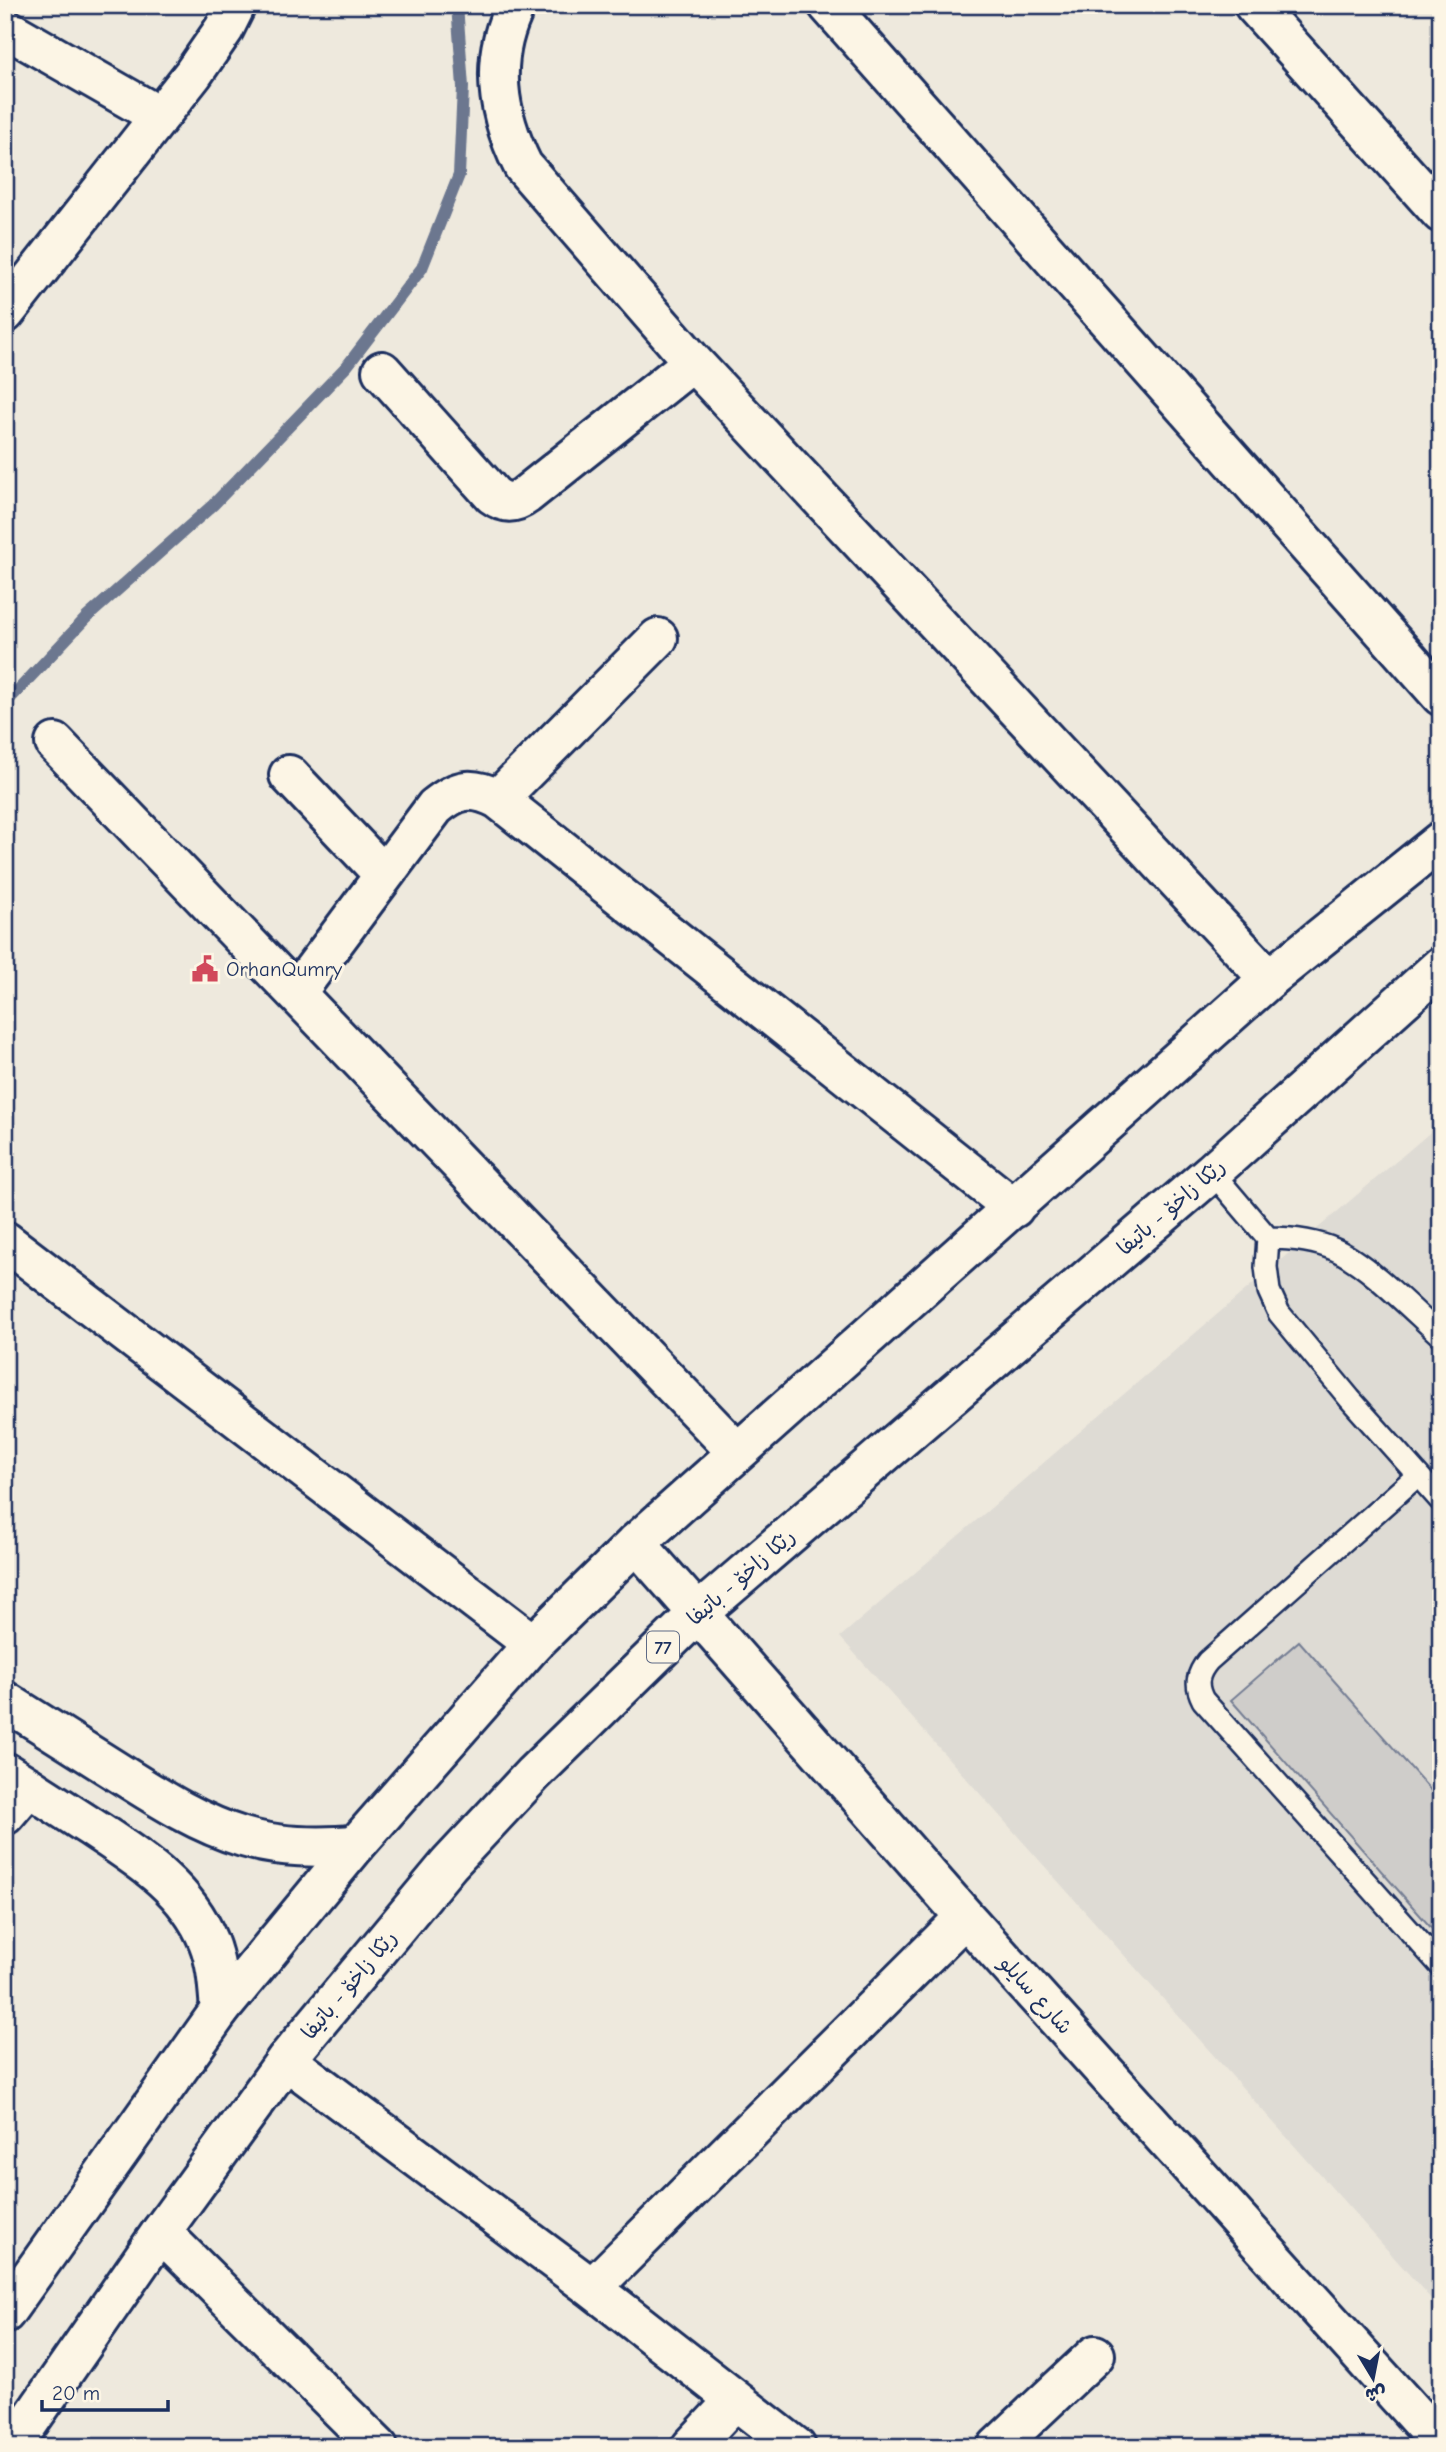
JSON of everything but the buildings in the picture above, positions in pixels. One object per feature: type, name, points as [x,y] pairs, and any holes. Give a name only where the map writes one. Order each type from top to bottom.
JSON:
[{"type":"main road","points":[[5,313],[193,74],[224,29],[236,5]]},
{"type":"main road","points":[[516,5],[501,46],[498,77],[501,109],[523,166],[693,362],[1269,979]]},
{"type":"main road","points":[[828,5],[1441,696]]},
{"type":"main road","points":[[1254,5],[1441,214]]},
{"type":"main road","points":[[5,28],[159,116]]},
{"type":"main road","points":[[382,371],[493,495],[509,503],[519,501],[693,362]]},
{"type":"main road","points":[[498,799],[658,638]]},
{"type":"main road","points":[[55,743],[737,1452]]},
{"type":"main road","points":[[289,775],[384,875]]},
{"type":"main road","points":[[296,993],[435,807],[448,796],[463,790],[482,791],[498,799],[1014,1208]]},
{"type":"main road","points":[[5,2313],[220,2010],[356,1845],[533,1644],[636,1542],[1269,979],[1441,841]]},
{"type":"main road","name":"رێکا زاخۆ - باتیفا","points":[[12,2447],[161,2232],[286,2060],[449,1864],[542,1764],[697,1614],[1212,1172],[1441,966]]},
{"type":"main road","points":[[5,1241],[533,1644]]},
{"type":"main road","name":"شارع سايلو","points":[[636,1542],[965,1917],[1441,2444]]},
{"type":"main road","points":[[5,1702],[177,1809],[210,1826],[245,1838],[282,1845],[319,1848],[356,1845]]},
{"type":"main road","points":[[13,1792],[144,1862],[171,1884],[192,1911],[208,1942],[217,1975],[220,2010]]},
{"type":"main road","points":[[592,2288],[965,1917]]},
{"type":"main road","points":[[286,2060],[592,2288],[796,2447]]},
{"type":"main road","points":[[161,2232],[378,2447]]},
{"type":"main road","points":[[997,2447],[1096,2355]]},
{"type":"main road","points":[[691,2447],[734,2400]]},
{"type":"lane","points":[[1212,1172],[1268,1238],[1266,1267],[1269,1291],[1279,1313],[1309,1352],[1441,1501]]},
{"type":"lane","points":[[1268,1238],[1315,1242],[1337,1250],[1357,1262],[1441,1336]]},
{"type":"lane","points":[[1418,1475],[1208,1661],[1201,1670],[1198,1691],[1212,1711],[1441,1966]]},
{"type":"shaded area","points":[[1441,1123],[1441,2310],[840,1637]]},
{"type":"shaded area","points":[[1299,1641],[1441,1802],[1441,1939],[1231,1700]]},
{"type":"waterway","points":[[5,704],[86,618],[213,505],[347,366],[422,268],[459,175],[463,87],[457,5]]},
{"type":"place","name":"OrhanQumry","points":[[205,969]]}]
